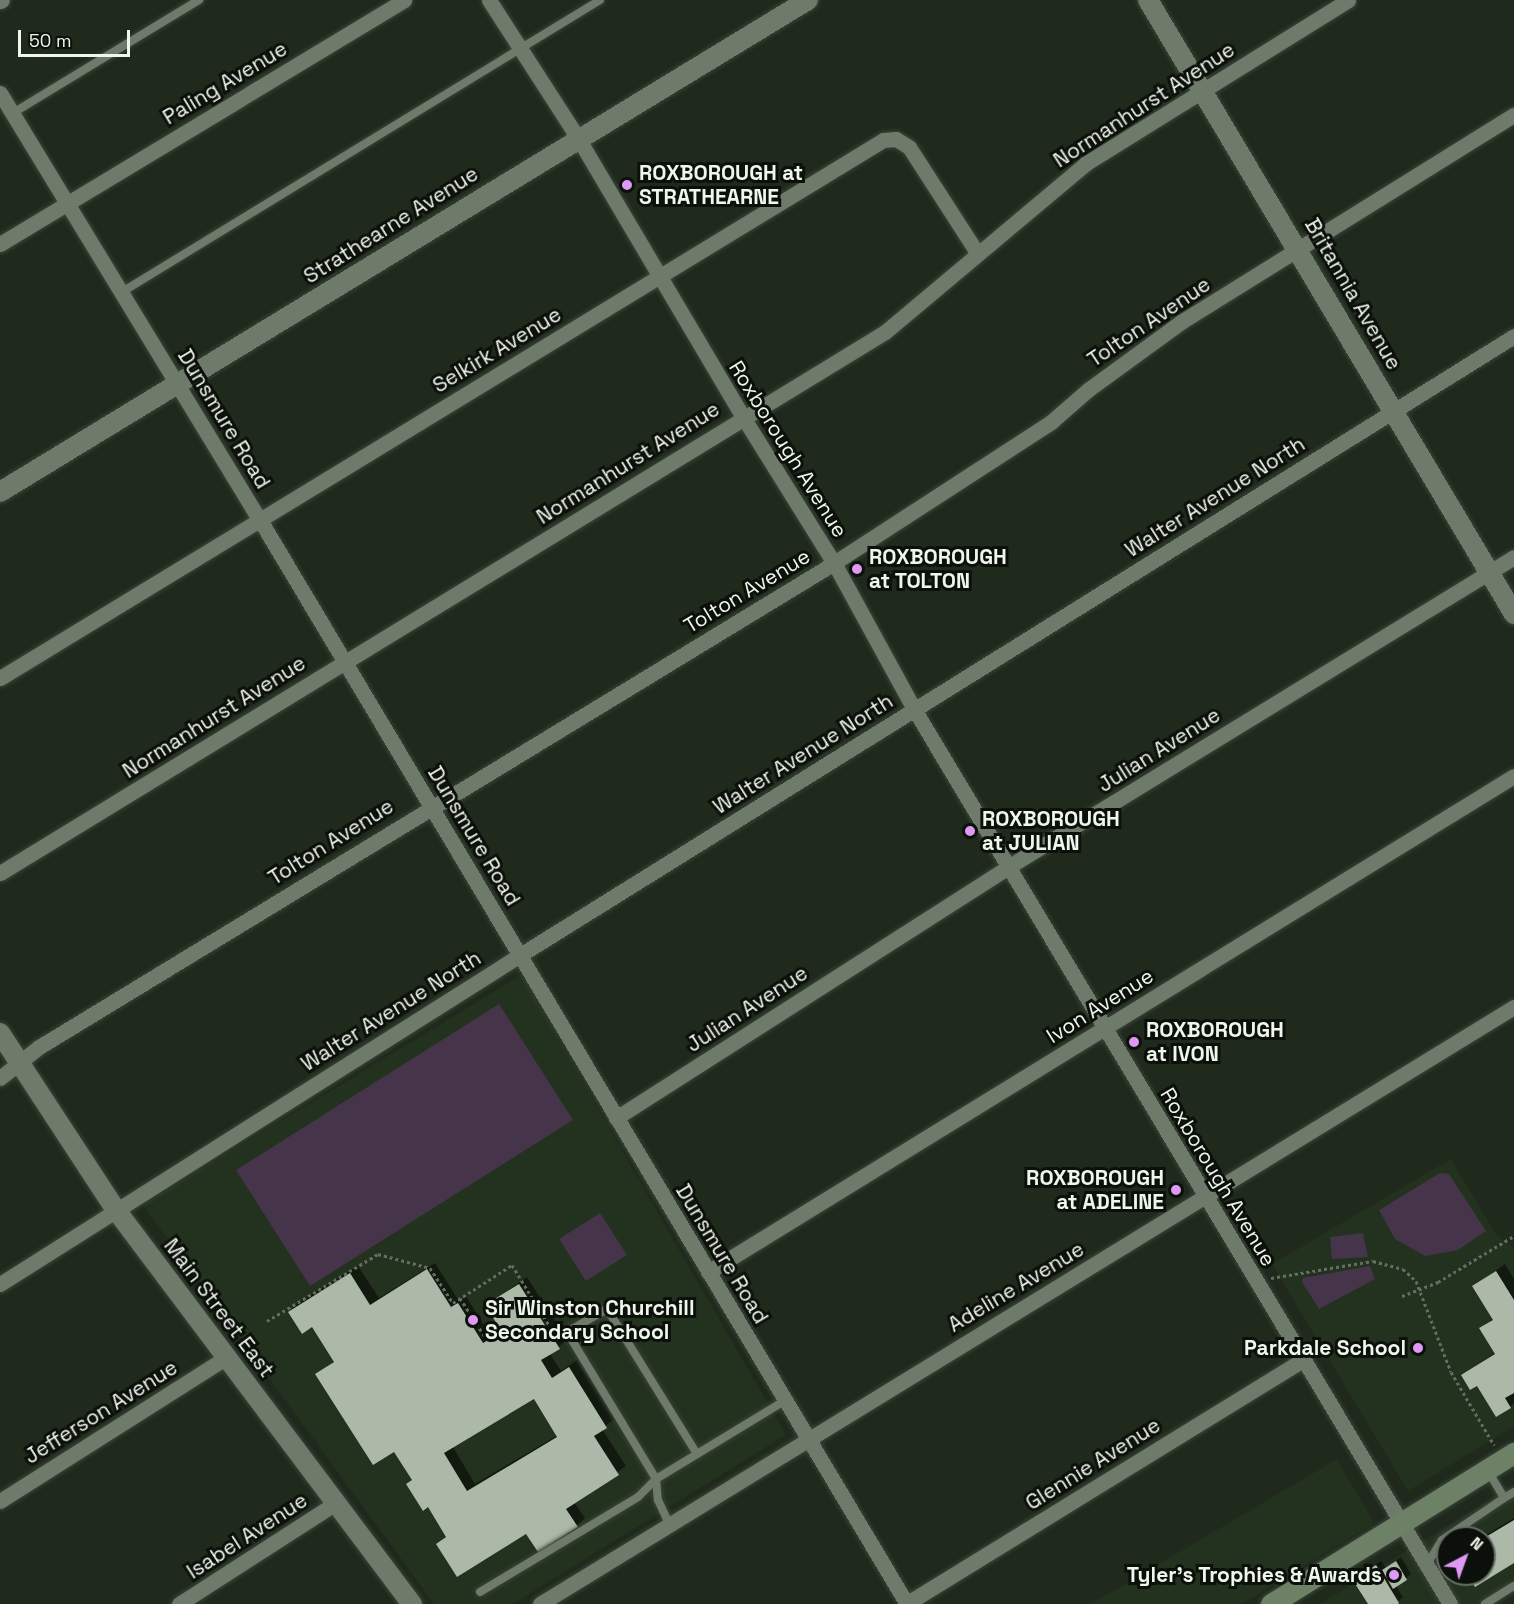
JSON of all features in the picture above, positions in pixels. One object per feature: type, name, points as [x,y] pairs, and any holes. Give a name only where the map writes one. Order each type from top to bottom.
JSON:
[{"type":"main road","points":[[1271,1604],[1501,1461]]},
{"type":"street","name":"Paling Avenue","points":[[0,244],[404,0]]},
{"type":"street","name":"Roxborough Avenue","points":[[489,0],[518,49],[578,138],[743,417],[834,563],[914,709],[1400,1525],[1450,1604]]},
{"type":"street","name":"Strathearne Avenue","points":[[0,492],[808,0]]},
{"type":"street","name":"Britannia Avenue","points":[[1148,0],[1299,248],[1392,411],[1514,614]]},
{"type":"street","name":"Normanhurst Avenue","points":[[0,873],[885,332],[1085,164],[1348,0]]},
{"type":"street","name":"Dunsmure Road","points":[[0,93],[431,805],[708,1272],[809,1437],[906,1604]]},
{"type":"street","name":"Tolton Avenue","points":[[0,1078],[18,1063],[431,805],[834,563],[1051,422],[1089,389],[1181,322],[1514,115]]},
{"type":"street","name":"Selkirk Avenue","points":[[0,678],[889,138],[909,147],[978,254]]},
{"type":"street","name":"Walter Avenue North","points":[[0,1284],[520,955],[1514,336]]},
{"type":"street","name":"Julian Avenue","points":[[616,1118],[1008,867],[1514,557]]},
{"type":"street","name":"Ivon Avenue","points":[[708,1272],[1514,776]]},
{"type":"street","name":"Adeline Avenue","points":[[540,1604],[809,1437],[1514,1007]]},
{"type":"street","name":"Main Street East","points":[[0,1033],[116,1210],[412,1604]]},
{"type":"street","name":"Jefferson Avenue","points":[[0,1501],[225,1358]]},
{"type":"street","name":"Glennie Avenue","points":[[906,1604],[1303,1360]]},
{"type":"street","name":"Isabel Avenue","points":[[179,1604],[337,1502]]},
{"type":"lane","points":[[13,113],[199,0]]},
{"type":"lane","points":[[122,292],[600,0]]},
{"type":"lane","points":[[669,1524],[658,1500],[656,1479],[567,1332],[607,1309],[697,1454]]},
{"type":"lane","points":[[480,1592],[638,1497],[656,1479],[786,1400]]},
{"type":"lane","points":[[1501,1461],[1504,1498]]},
{"type":"lane","points":[[1426,1566],[1442,1540],[1514,1492]]},
{"type":"lane","points":[[1485,1604],[1514,1586]]},
{"type":"path","points":[[1402,1296],[1420,1291],[1514,1236]]},
{"type":"path","points":[[267,1321],[378,1254],[430,1268],[453,1303],[512,1265],[555,1335]]},
{"type":"path","points":[[1257,1283],[1285,1274],[1373,1261],[1403,1269],[1420,1291],[1451,1372],[1501,1461]]},
{"type":"path","points":[[460,1298],[485,1337]]},
{"type":"shaded area","name":"Sir Winston Churchill Secondary School","points":[[521,975],[786,1435],[513,1604],[434,1604],[143,1205]]},
{"type":"shaded area","points":[[499,1004],[573,1120],[310,1286],[236,1170]]},
{"type":"shaded area","name":"Parkdale School","points":[[1451,1159],[1496,1234],[1514,1248],[1514,1426],[1408,1491],[1272,1264]]},
{"type":"shaded area","points":[[1440,1173],[1449,1174],[1486,1231],[1458,1250],[1425,1256],[1395,1239],[1379,1210]]},
{"type":"shaded area","points":[[600,1213],[627,1255],[586,1281],[559,1239]]},
{"type":"shaded area","points":[[1363,1233],[1368,1257],[1332,1259],[1330,1237]]},
{"type":"shaded area","points":[[1370,1266],[1375,1279],[1319,1309],[1302,1282],[1303,1278]]},
{"type":"shaded area","points":[[1337,1459],[1374,1523],[1242,1604],[1091,1604]]},
{"type":"shaded area","points":[[1514,1485],[1514,1589],[1488,1604],[1320,1604],[1436,1533],[1436,1586],[1496,1586],[1496,1526],[1447,1526]]},
{"type":"building","points":[[427,1269],[451,1307],[458,1303],[483,1343],[502,1332],[485,1305],[519,1284],[560,1349],[541,1360],[552,1378],[569,1367],[607,1428],[594,1436],[619,1475],[566,1509],[578,1527],[538,1552],[526,1534],[457,1577],[436,1544],[446,1537],[428,1507],[423,1511],[406,1484],[412,1480],[394,1452],[373,1465],[315,1374],[334,1362],[312,1327],[302,1334],[288,1312],[350,1273],[370,1305]],"holes":[[[534,1399],[557,1437],[467,1491],[444,1453]]]},
{"type":"building","points":[[1496,1271],[1514,1300],[1514,1393],[1505,1398],[1511,1408],[1496,1417],[1477,1386],[1470,1390],[1461,1375],[1495,1354],[1479,1328],[1493,1320],[1472,1286]]},
{"type":"building","points":[[1514,1520],[1514,1563],[1496,1574],[1496,1531]]},
{"type":"building","name":"Tyler's Trophies & Awards","points":[[1396,1561],[1407,1580],[1393,1589],[1382,1570]]},
{"type":"building","points":[[1376,1565],[1398,1604],[1368,1604],[1352,1579]]},
{"type":"place","name":"ROXBOROUGH at STRATHEARNE","points":[[627,185]]},
{"type":"place","name":"ROXBOROUGH at TOLTON","points":[[857,569]]},
{"type":"place","name":"ROXBOROUGH at JULIAN","points":[[970,831]]},
{"type":"place","name":"ROXBOROUGH at IVON","points":[[1134,1042]]},
{"type":"place","name":"ROXBOROUGH at ADELINE","points":[[1176,1190]]},
{"type":"place","name":"Sir Winston Churchill Secondary School","points":[[473,1320]]},
{"type":"place","name":"Parkdale School","points":[[1418,1348]]},
{"type":"place","name":"Tyler's Trophies & Awards","points":[[1394,1575]]}]
